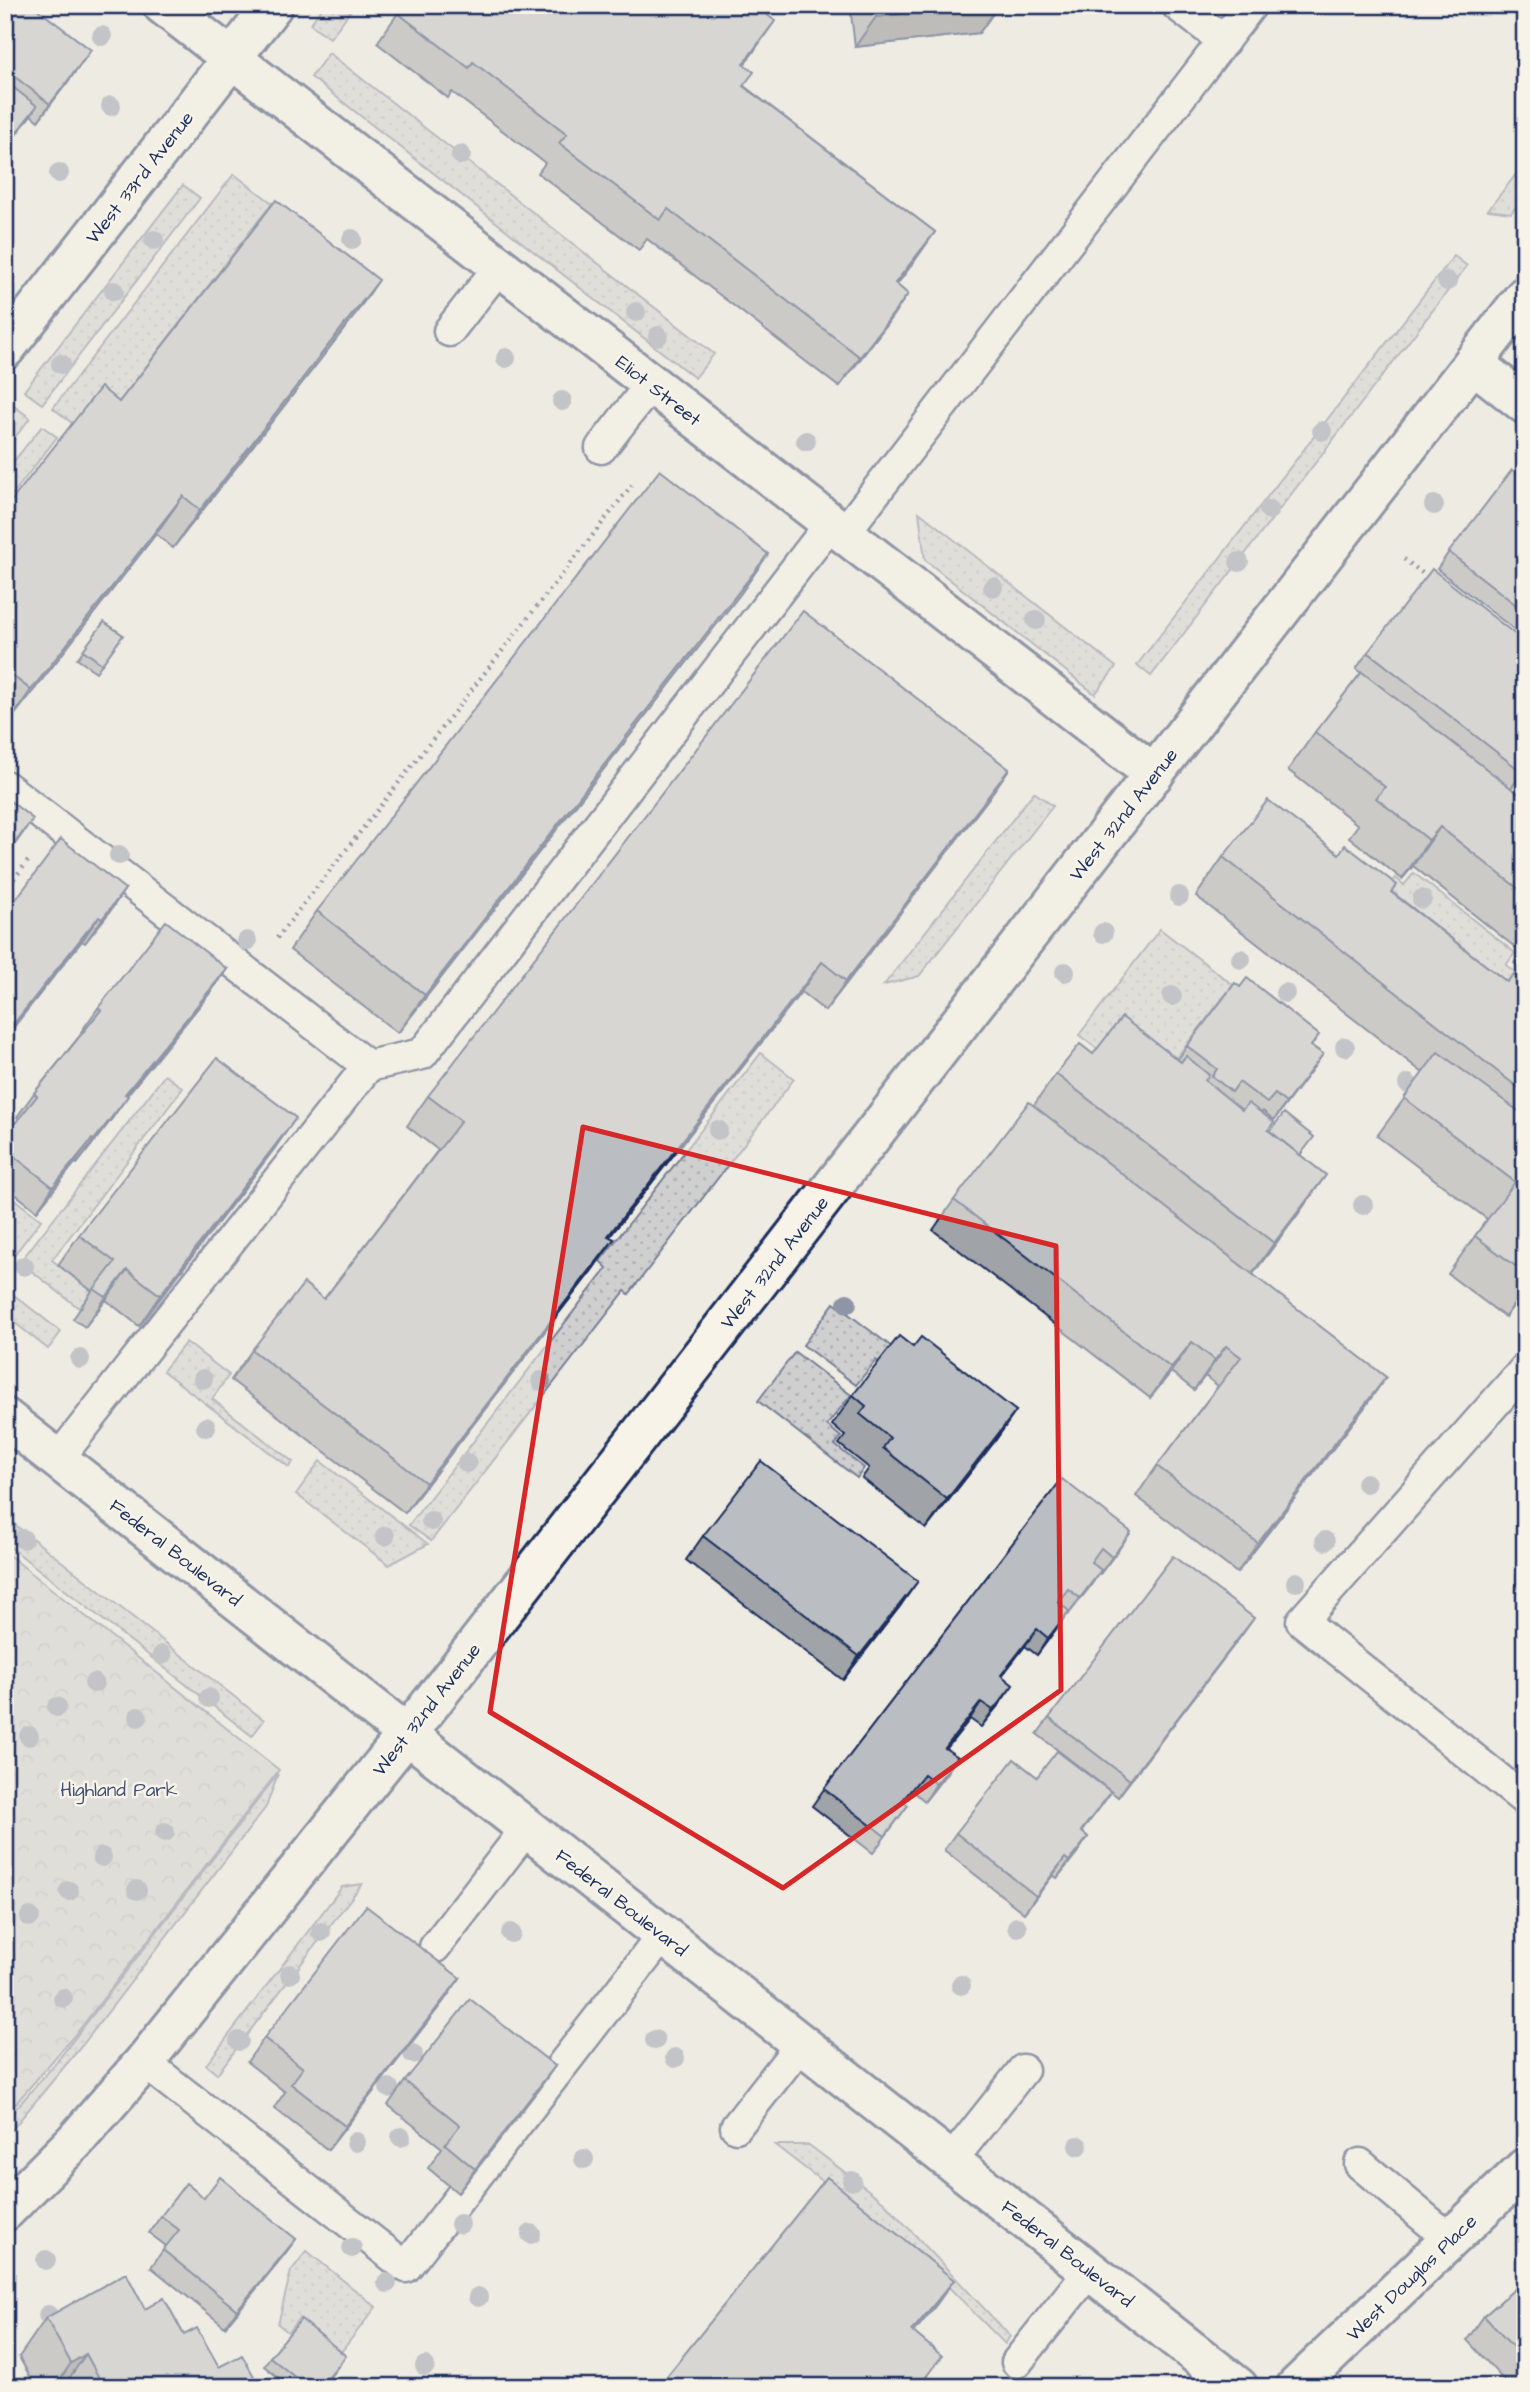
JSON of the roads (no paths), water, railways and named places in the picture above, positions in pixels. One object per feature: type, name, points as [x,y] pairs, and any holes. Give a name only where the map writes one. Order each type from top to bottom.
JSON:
[{"type":"street","name":"Eliot Street","points":[[163,5],[1154,774]]},
{"type":"street","name":"West 33rd Avenue","points":[[5,349],[273,5]]},
{"type":"street","name":"West 32nd Avenue","points":[[5,2211],[75,2141],[144,2062],[407,1734],[1525,296]]},
{"type":"street","points":[[1473,363],[1525,404]]},
{"type":"street","name":"Federal Boulevard","points":[[5,1418],[1238,2387]]},
{"type":"street","name":"West Douglas Place","points":[[1296,2387],[1525,2168]]},
{"type":"lane","points":[[1177,5],[1224,41]]},
{"type":"lane","points":[[58,1459],[368,1066],[422,1054],[1251,5]]},
{"type":"lane","points":[[449,331],[500,266]]},
{"type":"lane","points":[[601,448],[651,384]]},
{"type":"lane","points":[[5,786],[368,1066]]},
{"type":"lane","points":[[1525,1369],[1302,1621],[1525,1800]]},
{"type":"lane","points":[[435,1947],[527,1828]]},
{"type":"lane","points":[[144,2062],[406,2267],[663,1935]]},
{"type":"lane","points":[[736,2127],[801,2044]]},
{"type":"lane","points":[[951,2161],[1023,2070]]},
{"type":"lane","points":[[1360,2164],[1450,2239]]},
{"type":"lane","points":[[1017,2362],[1090,2270]]},
{"type":"park label","name":"Highland Park","points":[[119,1789]]}]
